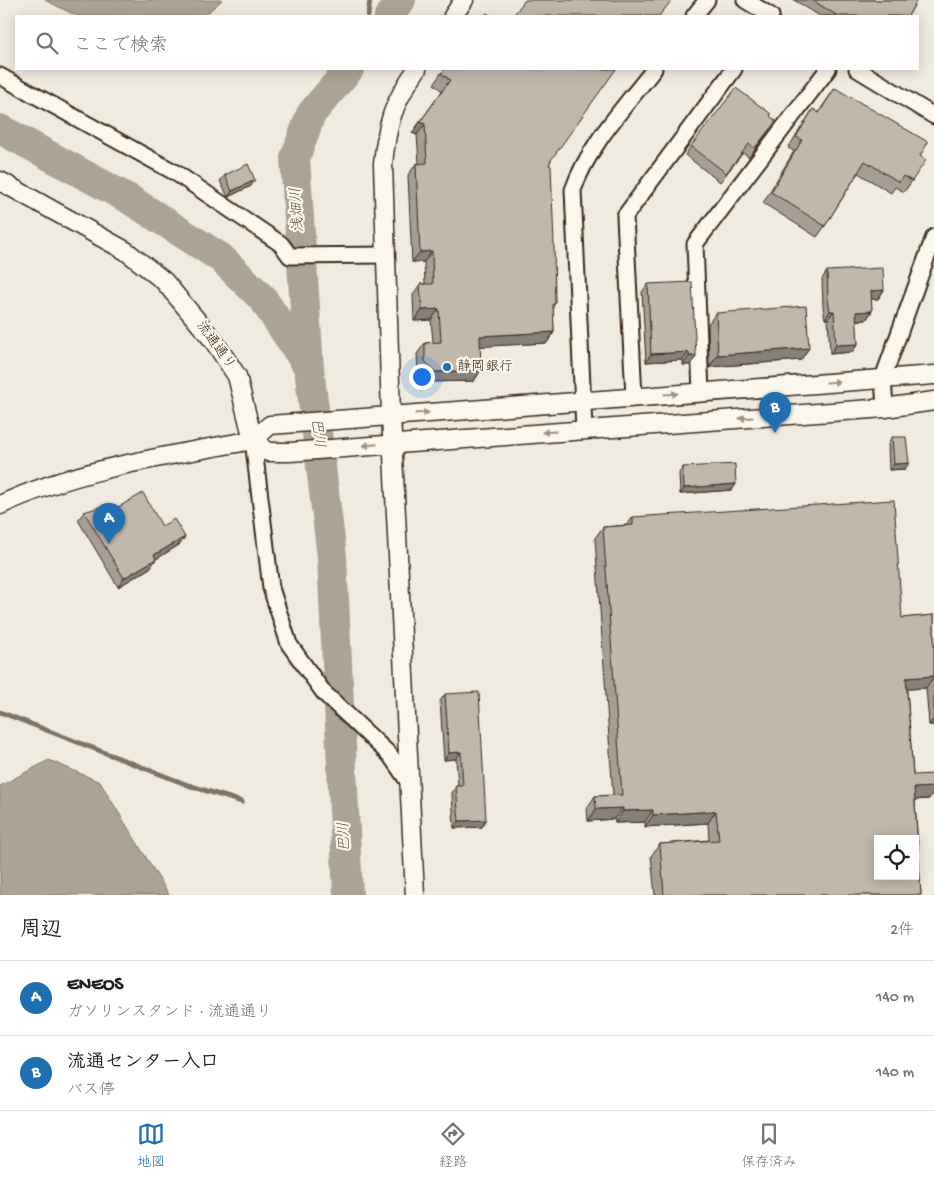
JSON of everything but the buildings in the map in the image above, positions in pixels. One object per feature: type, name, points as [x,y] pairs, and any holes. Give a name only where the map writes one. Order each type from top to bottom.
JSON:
[{"type":"street","points":[[454,15],[464,0]]},
{"type":"street","points":[[695,15],[707,0]]},
{"type":"street","points":[[745,0],[769,15]]},
{"type":"street","points":[[415,895],[392,443],[384,255],[383,164],[386,129],[401,92],[416,70]]},
{"type":"street","points":[[584,429],[573,190],[580,169],[594,148],[653,70]]},
{"type":"street","points":[[634,397],[625,216],[733,70]]},
{"type":"street","points":[[702,392],[695,244],[827,70]]},
{"type":"street","points":[[859,70],[934,116]]},
{"type":"street","points":[[0,76],[176,173],[281,244],[290,256],[384,255]]},
{"type":"street","name":"流通通り","points":[[0,182],[126,251],[164,281],[213,340],[237,376],[253,440]]},
{"type":"street","points":[[885,408],[884,378],[934,237]]},
{"type":"street","points":[[0,506],[35,489],[129,464],[253,440],[270,425],[582,400],[934,375]]},
{"type":"street","points":[[253,440],[268,452],[290,452],[885,408],[934,400]]},
{"type":"street","points":[[253,440],[271,588],[289,644],[324,693],[390,755],[410,784]]},
{"type":"shaded area","points":[[45,0],[222,0],[205,15],[75,15]]},
{"type":"shaded area","points":[[49,760],[100,782],[169,895],[0,895],[0,786]]},
{"type":"waterway","points":[[368,15],[370,0]]},
{"type":"waterway","name":"浅畑川","points":[[390,15],[401,0]]},
{"type":"waterway","name":"巴川","points":[[348,70],[311,114],[295,158],[309,368],[332,557],[348,895]]},
{"type":"waterway","name":"巴川","points":[[0,129],[129,199],[221,258],[263,299],[309,368]]},
{"type":"waterway","points":[[0,712],[188,785],[242,802]]},
{"type":"place","name":"静岡銀行","points":[[447,367]]},
{"type":"place","name":"流通センター入口","points":[[775,433]]},
{"type":"place","name":"ENEOS","points":[[109,544]]}]
